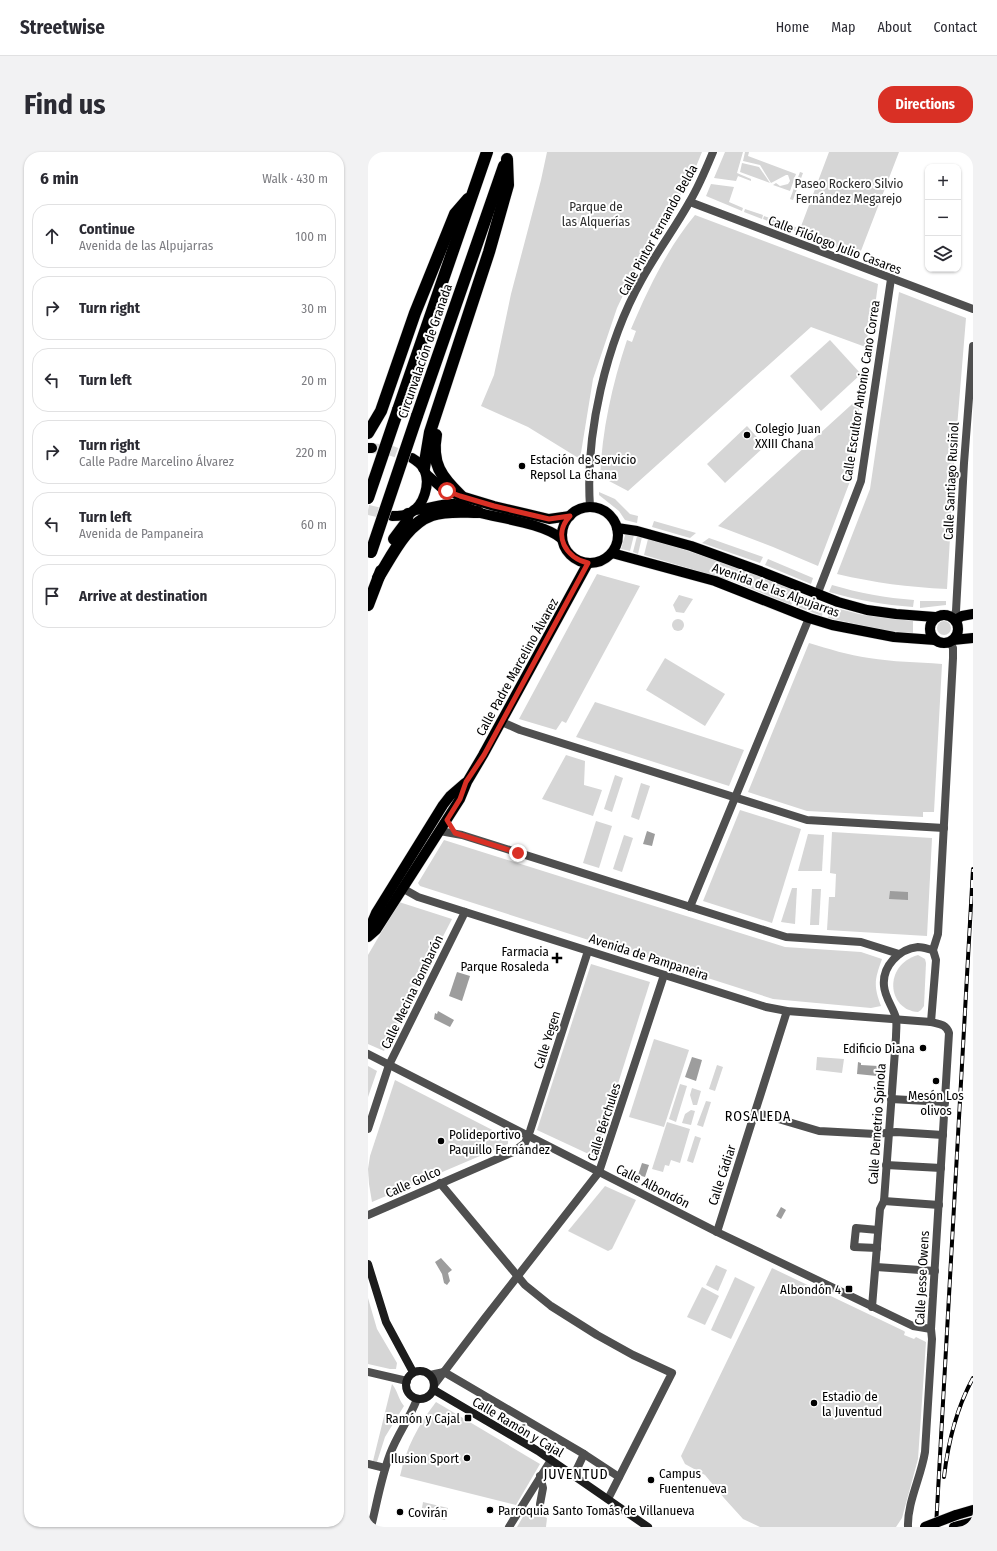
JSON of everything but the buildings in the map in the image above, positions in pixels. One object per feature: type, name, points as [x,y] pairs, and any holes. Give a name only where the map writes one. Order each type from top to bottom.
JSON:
[{"type":"highway","name":"Circunvalación de Granada","points":[[368,498],[487,152]]},
{"type":"highway","name":"Circunvalación de Granada","points":[[369,556],[508,155]]},
{"type":"highway","points":[[425,471],[430,432],[489,252],[508,185],[508,155]]},
{"type":"highway","points":[[368,433],[381,411],[415,313],[455,214],[472,193]]},
{"type":"highway","points":[[440,400],[435,439],[437,467],[446,481],[460,496]]},
{"type":"highway","points":[[368,605],[394,539],[406,523],[411,512]]},
{"type":"highway","points":[[378,578],[404,538],[420,522],[432,516],[449,512],[478,512]]},
{"type":"main road","points":[[412,458],[443,489],[460,496],[494,506],[549,519],[570,516],[581,509],[590,507],[599,509],[607,513],[613,519],[617,528],[618,538],[616,547],[612,553],[599,562],[588,563],[579,561],[572,557],[566,550],[562,540],[563,528],[570,516]]},
{"type":"main road","points":[[411,512],[421,502],[425,494],[425,471]]},
{"type":"main road","points":[[392,516],[442,505],[454,504],[478,512],[544,529],[555,534],[562,540]]},
{"type":"main road","name":"Avenida de las Alpujarras","points":[[617,528],[637,531],[691,546],[760,571],[817,595],[838,602],[867,610],[935,617]]},
{"type":"main road","name":"Avenida de las Alpujarras","points":[[612,553],[715,581],[809,618],[832,625],[894,637],[934,640]]},
{"type":"main road","name":"Calle Padre Marcelino Álvarez","points":[[368,937],[376,930],[460,799],[466,782],[484,755],[588,563]]},
{"type":"main road","points":[[952,641],[956,636],[958,628],[954,619],[944,614],[935,617],[929,628],[934,640],[942,643],[973,638]]},
{"type":"main road","points":[[954,619],[973,614]]},
{"type":"main road","name":"Calle Padre Marcelino Álvarez","points":[[368,932],[376,913],[412,854],[450,796],[466,782]]},
{"type":"main road","points":[[402,888],[402,880],[409,867],[412,854],[422,846],[430,834],[434,831],[440,831]]},
{"type":"main road","points":[[368,1264],[386,1322],[413,1372]]},
{"type":"main road","points":[[422,1371],[430,1375],[434,1387],[429,1396],[417,1399],[408,1392],[406,1387],[407,1381],[413,1372],[422,1371]]},
{"type":"main road","name":"Calle Ramón y Cajal","points":[[434,1387],[574,1475],[648,1527]]},
{"type":"main road","points":[[956,1523],[973,1510]]},
{"type":"main road","points":[[925,1527],[973,1522]]},
{"type":"street","name":"Calle Pintor Fernando Belda","points":[[590,507],[589,490],[591,453],[596,414],[614,344],[641,280],[660,246],[690,202],[713,152]]},
{"type":"street","name":"Calle Filólogo Julio Casares","points":[[690,202],[973,309]]},
{"type":"street","name":"Calle Escultor Antonio Cano Correa","points":[[817,595],[861,481],[891,279]]},
{"type":"street","name":"Calle Santiago Rusiñol","points":[[954,619],[956,611],[964,463],[973,346]]},
{"type":"street","points":[[690,907],[809,618]]},
{"type":"street","points":[[931,1022],[936,960],[933,950],[938,934],[944,828],[953,658],[952,641]]},
{"type":"street","points":[[502,722],[520,730],[806,820],[944,828]]},
{"type":"street","points":[[447,820],[455,833]]},
{"type":"street","points":[[440,831],[455,833],[786,937],[861,942],[899,954]]},
{"type":"street","name":"Avenida de Pampaneira","points":[[402,888],[418,897],[766,1007],[787,1011],[931,1022],[947,1028]]},
{"type":"street","name":"Calle Mecina Bombarón","points":[[368,1129],[389,1065],[465,912]]},
{"type":"street","points":[[896,1020],[886,997],[884,984],[890,963],[899,954],[908,949],[919,947],[933,950]]},
{"type":"street","name":"Calle Yegen","points":[[528,1136],[588,950]]},
{"type":"street","name":"Calle Bérchules","points":[[434,1387],[599,1172],[664,975]]},
{"type":"street","name":"Calle Cádiar","points":[[717,1232],[787,1011]]},
{"type":"street","name":"Calle Demetrio Spínola","points":[[872,1307],[880,1209],[884,1201],[896,1020]]},
{"type":"street","name":"Calle Jesse Owens","points":[[908,1527],[909,1512],[925,1452],[949,1033],[947,1028]]},
{"type":"street","name":"Calle Albondón","points":[[368,1054],[717,1232],[913,1326],[931,1329]]},
{"type":"street","points":[[891,1099],[945,1102]]},
{"type":"street","points":[[755,1112],[819,1131],[875,1134],[889,1132],[943,1135]]},
{"type":"street","name":"Calle Golco","points":[[368,1214],[513,1152],[525,1143],[528,1136]]},
{"type":"street","points":[[886,1165],[941,1168]]},
{"type":"street","points":[[440,1183],[525,1285],[551,1306],[586,1329],[633,1355],[672,1373],[608,1499]]},
{"type":"street","points":[[884,1201],[939,1204]]},
{"type":"street","points":[[877,1248],[854,1247],[856,1228],[878,1230]]},
{"type":"street","points":[[876,1267],[935,1271]]},
{"type":"street","points":[[368,1372],[407,1381]]},
{"type":"street","points":[[430,1375],[444,1372]]},
{"type":"street","name":"Calle Ramón y Cajal","points":[[444,1372],[584,1454],[619,1477]]},
{"type":"street","points":[[371,1527],[385,1468],[399,1433],[414,1408],[417,1399]]},
{"type":"street","points":[[574,1475],[584,1454]]},
{"type":"street","points":[[509,1527],[551,1460]]},
{"type":"street","points":[[368,1464],[385,1468]]},
{"type":"street","points":[[528,1496],[540,1504],[543,1488],[540,1476]]},
{"type":"green space","name":"Parque de las Alquerías","points":[[547,152],[702,152],[691,179],[644,251],[617,308],[593,379],[580,459],[528,427],[481,406],[494,375],[511,294]]},
{"type":"green space","points":[[725,152],[743,152],[737,173],[751,179],[751,181],[738,176],[736,181],[714,178]]},
{"type":"green space","points":[[745,152],[749,152],[748,156],[796,174],[790,191],[773,185],[776,183],[780,186],[788,184],[790,181],[788,175],[771,183],[760,165],[743,161]]},
{"type":"green space","name":"Paseo Rockero Silvio Fernández Megarejo","points":[[829,152],[899,152],[859,256],[784,227],[785,223],[800,229]]},
{"type":"green space","points":[[742,163],[759,167],[770,183],[740,172]]},
{"type":"green space","points":[[800,172],[803,173],[793,200],[790,199]]},
{"type":"green space","points":[[711,184],[734,187],[729,202],[743,208],[742,211],[706,196]]},
{"type":"green space","points":[[745,209],[763,215],[762,219],[744,212]]},
{"type":"green space","points":[[695,215],[878,284],[874,314],[874,330],[869,329],[867,339],[872,340],[871,349],[811,327],[628,491],[600,478],[605,425],[612,391],[627,340],[632,342],[636,331],[631,329],[644,299],[667,255]]},
{"type":"green space","points":[[764,216],[781,222],[780,226],[763,219]]},
{"type":"green space","points":[[899,292],[966,318],[953,476],[947,476],[947,487],[953,487],[947,589],[892,584],[837,574],[870,489]]},
{"type":"green space","points":[[830,340],[861,374],[821,411],[790,376]]},
{"type":"green space","points":[[861,396],[856,432],[858,436],[852,476],[818,566],[718,526]]},
{"type":"green space","points":[[747,426],[765,446],[725,483],[707,464]]},
{"type":"green space","points":[[599,492],[615,499],[630,514],[638,516],[637,523],[625,520],[619,511],[599,495]]},
{"type":"green space","points":[[654,521],[696,533],[690,538],[652,527]]},
{"type":"green space","points":[[626,532],[634,535],[630,551],[621,549]]},
{"type":"green space","points":[[637,536],[642,537],[638,554],[633,552]]},
{"type":"green space","points":[[709,538],[763,557],[760,563],[702,543]]},
{"type":"green space","points":[[648,539],[723,563],[798,592],[791,605],[735,582],[644,555]]},
{"type":"green space","points":[[768,559],[813,578],[811,584],[765,565]]},
{"type":"green space","points":[[597,574],[640,586],[566,723],[562,721],[556,730],[519,719]]},
{"type":"green space","points":[[832,585],[873,595],[914,600],[913,607],[871,602],[829,592]]},
{"type":"green space","points":[[679,595],[693,599],[684,613],[676,612],[673,605]]},
{"type":"green space","points":[[803,595],[825,604],[822,616],[798,607]]},
{"type":"green space","points":[[920,601],[946,601],[946,605],[920,608]]},
{"type":"green space","points":[[832,607],[863,615],[913,621],[913,633],[888,631],[828,618]]},
{"type":"green space","points":[[680,619],[683,620],[683,630],[676,631],[673,630],[672,623],[673,620]]},
{"type":"green space","points":[[944,621],[949,623],[951,628],[949,633],[944,635],[939,633],[937,628],[939,623]]},
{"type":"green space","points":[[809,643],[846,654],[869,658],[942,664],[934,812],[923,812],[923,817],[807,811],[748,792]]},
{"type":"green space","points":[[665,658],[725,694],[705,726],[646,690]]},
{"type":"green space","points":[[595,702],[744,750],[729,786],[576,737]]},
{"type":"green space","points":[[566,755],[585,761],[584,785],[602,790],[593,816],[542,799]]},
{"type":"green space","points":[[615,775],[623,778],[612,812],[604,809]]},
{"type":"green space","points":[[641,783],[650,786],[639,820],[631,817]]},
{"type":"green space","points":[[740,810],[801,829],[772,923],[703,901]]},
{"type":"green space","points":[[596,821],[612,826],[599,868],[583,863]]},
{"type":"green space","points":[[832,832],[932,838],[927,936],[827,930],[829,897],[835,897],[836,874],[830,873]]},
{"type":"green space","points":[[808,834],[824,835],[822,871],[798,871]]},
{"type":"green space","points":[[624,835],[633,838],[622,872],[613,869]]},
{"type":"green space","points":[[444,840],[785,947],[861,952],[882,959],[876,982],[877,993],[881,1006],[871,1008],[773,999],[420,886],[418,883]]},
{"type":"green space","points":[[792,888],[797,888],[795,924],[781,922]]},
{"type":"green space","points":[[812,889],[821,889],[819,925],[810,925]]},
{"type":"green space","points":[[399,902],[452,919],[384,1051],[368,1044],[368,955]]},
{"type":"green space","points":[[918,955],[925,959],[926,963],[924,1006],[918,1012],[908,1009],[900,1004],[895,996],[893,986],[894,977],[899,968],[907,960]]},
{"type":"green space","points":[[591,964],[650,982],[595,1157],[537,1130]]},
{"type":"green space","points":[[654,1039],[689,1050],[664,1127],[629,1117]]},
{"type":"green space","points":[[817,1057],[844,1059],[842,1073],[816,1070]]},
{"type":"green space","points":[[717,1065],[723,1067],[715,1091],[709,1089]]},
{"type":"green space","points":[[368,1066],[377,1071],[368,1097]]},
{"type":"green space","name":"Polideportivo Paquillo Fernández","points":[[395,1080],[508,1138],[508,1144],[372,1202],[368,1169],[370,1156]]},
{"type":"green space","points":[[680,1084],[687,1086],[676,1122],[669,1119]]},
{"type":"green space","points":[[692,1088],[701,1091],[697,1105],[693,1105],[690,1095]]},
{"type":"green space","points":[[706,1101],[711,1102],[703,1127],[697,1125]]},
{"type":"green space","points":[[691,1110],[695,1111],[691,1125],[682,1123],[685,1114]]},
{"type":"green space","points":[[667,1122],[690,1129],[680,1163],[671,1160],[669,1166],[665,1165],[663,1172],[652,1169]]},
{"type":"green space","points":[[695,1136],[701,1138],[693,1163],[687,1161]]},
{"type":"green space","points":[[605,1186],[636,1200],[612,1249],[608,1251],[568,1231]]},
{"type":"green space","points":[[716,1265],[727,1270],[718,1291],[706,1285]]},
{"type":"green space","name":"Estadio de la Juventud","points":[[772,1268],[904,1331],[904,1335],[914,1339],[916,1337],[926,1342],[918,1459],[902,1518],[896,1527],[760,1527],[743,1519],[705,1475],[685,1464],[681,1456]]},
{"type":"green space","points":[[735,1277],[755,1287],[731,1339],[711,1330]]},
{"type":"green space","points":[[702,1287],[719,1296],[705,1325],[687,1317]]},
{"type":"green space","points":[[368,1298],[377,1329],[397,1363],[396,1369],[368,1364]]},
{"type":"green space","points":[[392,1384],[404,1406],[385,1437],[377,1462],[373,1461]]},
{"type":"green space","name":"Ilusion Sport","points":[[436,1402],[540,1464],[516,1505],[400,1476],[409,1446],[424,1419]]},
{"type":"green space","points":[[423,1502],[448,1508],[445,1520],[421,1514]]},
{"type":"green space","points":[[524,1515],[541,1515],[547,1518],[546,1527],[517,1527]]},
{"type":"shaded area","points":[[647,831],[655,834],[652,846],[643,844]]},
{"type":"shaded area","points":[[890,891],[908,892],[908,900],[889,899]]},
{"type":"shaded area","points":[[457,972],[470,976],[462,1001],[449,996]]},
{"type":"shaded area","points":[[438,1011],[454,1020],[450,1027],[434,1019],[435,1013],[437,1014]]},
{"type":"shaded area","points":[[692,1057],[702,1060],[696,1081],[685,1077]]},
{"type":"shaded area","points":[[858,1062],[861,1063],[861,1065],[878,1066],[877,1076],[857,1074]]},
{"type":"shaded area","points":[[642,1163],[649,1165],[645,1177],[638,1175]]},
{"type":"shaded area","points":[[781,1207],[786,1210],[781,1219],[776,1216]]},
{"type":"shaded area","points":[[441,1258],[452,1270],[448,1273],[450,1281],[447,1285],[444,1283],[442,1274],[435,1262]]},
{"type":"tunnel","points":[[372,448],[392,451],[411,458]]},
{"type":"tunnel","points":[[368,510],[391,515]]},
{"type":"railway","points":[[936,1527],[973,869]]},
{"type":"railway","points":[[944,1477],[957,1414],[973,1378]]},
{"type":"place","name":"Colegio Juan XXIII Chana","points":[[747,435]]},
{"type":"place","name":"Estación de Servicio Repsol La Chana","points":[[522,466]]},
{"type":"place","name":"Farmacia Parque Rosaleda","points":[[557,958]]},
{"type":"place","name":"Edificio Diana","points":[[923,1048]]},
{"type":"place","name":"Mesón Los olivos","points":[[936,1081]]},
{"type":"place","name":"Polideportivo Paquillo Fernández","points":[[441,1141]]},
{"type":"place","name":"Albondón 4","points":[[849,1289]]},
{"type":"place","name":"Estadio de la Juventud","points":[[814,1403]]},
{"type":"place","name":"Ramón y Cajal","points":[[468,1418]]},
{"type":"place","name":"Ilusion Sport","points":[[467,1458]]},
{"type":"place","name":"Campus Fuentenueva","points":[[651,1480]]},
{"type":"place","name":"Parroquia Santo Tomás de Villanueva","points":[[490,1510]]},
{"type":"place","name":"Covirán","points":[[400,1512]]},
{"type":"district","name":"ROSALEDA","points":[[758,1116]]},
{"type":"district","name":"JUVENTUD","points":[[576,1474]]},
{"type":"route","points":[[447,491],[494,506],[533,516],[549,519],[570,516],[563,528],[562,540],[566,550],[572,557],[579,561],[588,563],[484,755],[466,782],[460,799],[447,820],[455,833],[518,853]]}]
